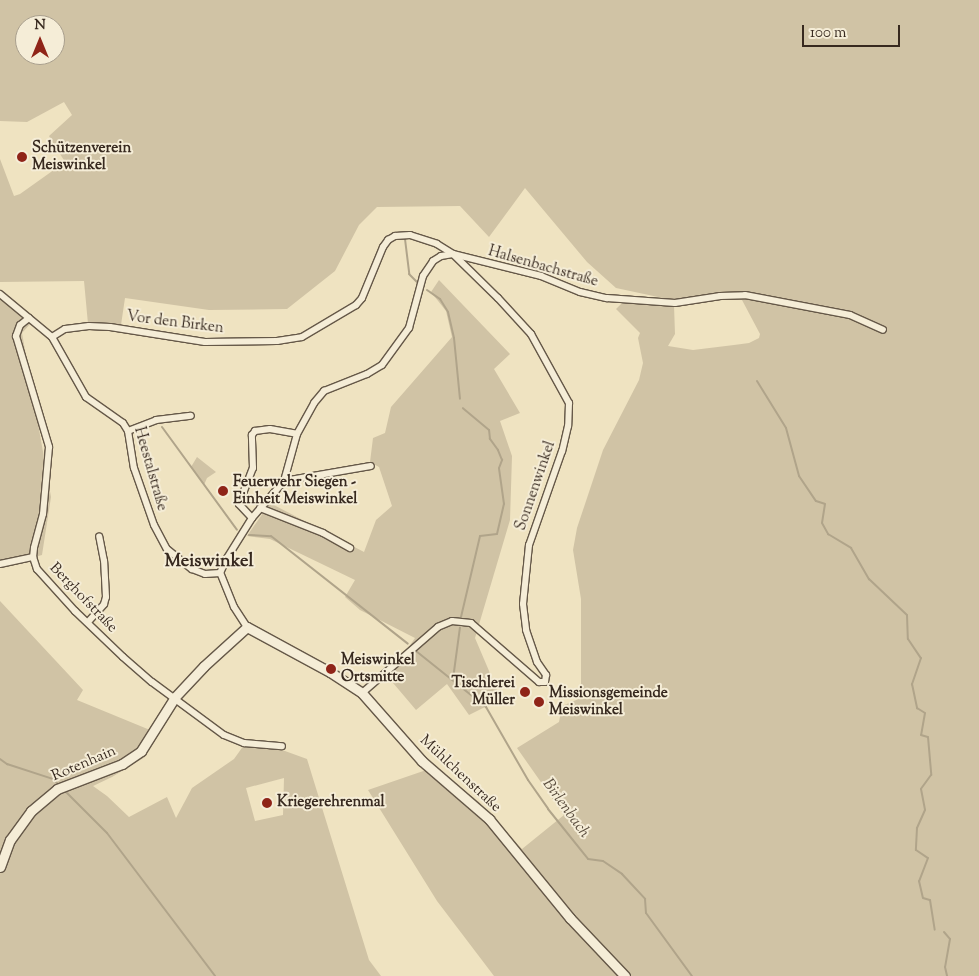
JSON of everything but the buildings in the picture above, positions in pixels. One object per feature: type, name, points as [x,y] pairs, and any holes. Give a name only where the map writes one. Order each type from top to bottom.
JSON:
[{"type":"street","name":"Vor den Birken","points":[[52,337],[65,329],[89,326],[110,327],[206,342],[256,342],[292,339],[311,332],[356,305],[366,290],[383,247],[388,240],[395,236],[410,235],[437,244],[453,254]]},
{"type":"street","name":"Halsenbachstraße","points":[[453,254],[541,276],[580,292],[607,298],[684,302],[720,296],[745,295],[850,315],[883,330]]},
{"type":"street","points":[[247,627],[234,607],[220,574],[238,539],[252,518],[284,481],[297,434],[314,403],[324,391],[368,374],[382,364],[410,328],[416,308],[420,283],[427,268],[442,256],[453,254]]},
{"type":"street","name":"Sonnenwinkel","points":[[362,693],[438,627],[452,621],[471,623],[539,682],[543,682],[546,678],[537,662],[526,630],[522,604],[529,545],[562,452],[568,426],[569,403],[531,334],[498,298],[453,254]]},
{"type":"street","name":"Heestalstraße","points":[[0,294],[52,337],[86,397],[118,418],[128,431],[134,468],[161,540],[167,549],[192,569],[205,574],[220,574]]},
{"type":"street","name":"Berghofstraße","points":[[29,318],[20,325],[16,336],[49,447],[43,514],[33,557],[38,569],[123,657],[152,682],[176,697],[226,735],[244,743],[282,746]]},
{"type":"street","points":[[128,431],[156,420],[191,416]]},
{"type":"street","points":[[252,518],[239,504],[253,468],[252,435],[255,431],[270,428],[297,434]]},
{"type":"street","points":[[284,481],[371,466]]},
{"type":"street","points":[[260,508],[323,534],[350,548]]},
{"type":"street","points":[[88,622],[104,604],[106,597],[104,561],[99,536]]},
{"type":"street","points":[[0,564],[33,557]]},
{"type":"street","name":"Mühlchenstraße","points":[[247,627],[330,672],[362,693],[422,761],[489,819],[570,918],[625,976]]},
{"type":"street","name":"Rotenhain","points":[[0,867],[10,840],[31,811],[57,789],[102,773],[131,758],[148,741],[176,697],[204,666],[247,627]]},
{"type":"shaded area","points":[[0,0],[979,0],[979,976],[494,976],[437,901],[368,790],[435,767],[479,802],[522,849],[564,815],[517,748],[559,722],[562,706],[581,698],[581,599],[573,550],[577,528],[603,450],[639,380],[643,363],[638,338],[640,333],[616,309],[622,303],[674,305],[675,334],[668,346],[693,350],[749,343],[759,338],[760,334],[742,300],[736,297],[691,304],[616,288],[587,262],[525,188],[489,237],[460,206],[377,207],[359,225],[335,271],[287,309],[209,310],[125,298],[121,325],[88,324],[84,281],[0,282],[0,159],[14,196],[20,194],[65,162],[49,136],[72,115],[64,102],[27,122],[0,121]]},
{"type":"shaded area","points":[[439,280],[510,354],[494,369],[520,413],[500,421],[512,456],[510,520],[475,638],[501,699],[469,715],[447,684],[416,710],[388,677],[415,638],[360,610],[345,597],[355,580],[270,539],[247,536],[270,503],[364,552],[376,520],[392,506],[379,467],[370,462],[373,438],[385,433],[391,407],[452,337],[446,311],[431,292]]},
{"type":"shaded area","points":[[0,292],[31,323],[22,333],[51,497],[42,555],[0,566]]},
{"type":"shaded area","points":[[197,457],[216,472],[207,478],[204,485],[191,467]]},
{"type":"shaded area","points":[[0,601],[83,690],[77,700],[150,730],[145,757],[93,786],[107,796],[129,817],[167,797],[176,818],[192,788],[234,759],[244,745],[285,751],[307,759],[369,960],[381,976],[0,976]],"holes":[[[284,778],[283,815],[255,821],[246,788]]]},
{"type":"waterway","points":[[405,239],[409,274],[418,283]]},
{"type":"waterway","points":[[427,290],[440,299],[448,312],[454,338],[460,399]]},
{"type":"waterway","points":[[757,381],[786,428],[799,476],[816,501],[825,504],[822,523],[828,534],[851,548],[869,579],[907,615],[908,639],[921,658],[912,684],[917,708],[925,713],[921,735],[928,737],[931,775],[921,789],[925,810],[917,828],[916,850],[928,858],[919,881],[923,898],[930,900],[935,930]]},
{"type":"waterway","points":[[461,617],[480,536],[497,534],[504,504],[499,468],[502,460],[498,450],[490,439],[489,430],[463,408]]},
{"type":"waterway","name":"Birlenbach","points":[[162,427],[237,530]]},
{"type":"waterway","name":"Birlenbach","points":[[249,535],[271,536],[408,644]]},
{"type":"waterway","points":[[453,679],[460,627]]},
{"type":"waterway","name":"Birlenbach","points":[[416,651],[486,707],[528,780],[548,809],[588,859],[603,861],[622,874],[645,899],[646,913],[692,976]]},
{"type":"waterway","points":[[0,759],[7,764],[53,779],[57,783]]},
{"type":"waterway","points":[[66,792],[107,833],[215,976]]},
{"type":"waterway","points":[[944,932],[950,939],[945,967],[947,976]]},
{"type":"place","name":"Schützenverein Meiswinkel","points":[[22,157]]},
{"type":"place","name":"Feuerwehr Siegen - Einheit Meiswinkel","points":[[223,491]]},
{"type":"place","name":"Meiswinkel Ortsmitte","points":[[331,669]]},
{"type":"place","name":"Tischlerei Müller","points":[[525,692]]},
{"type":"place","name":"Missionsgemeinde Meiswinkel","points":[[539,702]]},
{"type":"place","name":"Kriegerehrenmal","points":[[267,803]]},
{"type":"district","name":"Meiswinkel","points":[[209,562]]}]
